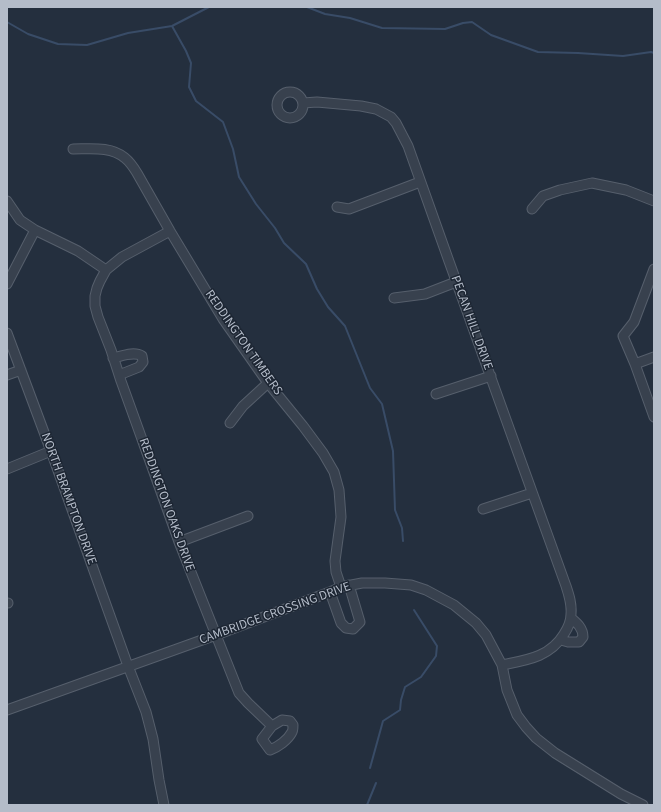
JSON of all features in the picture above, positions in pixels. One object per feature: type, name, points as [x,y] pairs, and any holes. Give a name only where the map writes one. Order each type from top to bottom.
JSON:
[{"type":"street","name":"PECAN HILL DRIVE","points":[[303,103],[317,102],[361,106],[376,109],[391,118],[396,123],[408,146],[566,586],[572,613],[568,628],[561,640],[547,652],[536,657],[525,661],[502,665]]},
{"type":"street","name":"REDDINGTON TIMBERS","points":[[73,149],[110,150],[125,158],[137,173],[223,319],[268,383],[323,452],[334,472],[339,490],[341,517],[335,561],[336,572],[345,586],[360,622],[353,629],[346,628],[341,623],[330,592]]},
{"type":"street","points":[[337,207],[349,209],[420,182]]},
{"type":"street","points":[[532,209],[543,196],[560,190],[592,183],[626,190],[654,201]]},
{"type":"street","points":[[7,201],[20,220],[35,230],[78,251],[106,270]]},
{"type":"street","points":[[7,284],[35,230]]},
{"type":"street","name":"REDDINGTON OAKS DRIVE","points":[[170,231],[122,257],[106,270],[97,288],[95,306],[179,542],[239,693],[272,726]]},
{"type":"street","points":[[654,269],[634,322],[623,336],[654,417]]},
{"type":"street","points":[[394,298],[425,294],[456,282]]},
{"type":"street","name":"NORTH BRAMPTON DRIVE","points":[[7,333],[146,712],[152,732],[158,780],[164,805]]},
{"type":"street","points":[[113,358],[135,354],[142,356],[143,362],[139,367],[119,375]]},
{"type":"street","points":[[635,364],[654,357]]},
{"type":"street","points":[[7,375],[21,370]]},
{"type":"street","points":[[436,394],[491,376]]},
{"type":"street","points":[[230,423],[243,406],[268,383]]},
{"type":"street","points":[[7,469],[51,450]]},
{"type":"street","points":[[483,509],[532,493]]},
{"type":"street","points":[[179,542],[248,516]]},
{"type":"street","name":"CAMBRIDGE CROSSING DRIVE","points":[[7,710],[216,635],[345,586],[362,583],[411,585],[426,590],[454,604],[476,623],[486,635],[502,665],[507,690],[517,715],[536,738],[555,753],[621,794],[643,805]]},
{"type":"street","points":[[561,640],[568,642],[579,642],[583,637],[583,631],[571,618]]},
{"type":"waterway","points":[[7,22],[28,34],[58,44],[87,45],[128,33],[172,26],[209,7]]},
{"type":"waterway","points":[[307,7],[325,14],[350,18],[382,28],[445,29],[463,23],[472,22],[491,35],[538,52],[623,56],[651,52],[654,53]]},
{"type":"waterway","points":[[172,26],[191,63],[189,87],[196,101],[223,122],[233,149],[239,177],[284,243],[306,264],[317,289],[328,307],[345,326],[370,388],[382,404],[393,451],[395,510],[402,528],[403,541]]},
{"type":"waterway","points":[[370,768],[383,721],[400,710],[405,687],[421,677],[436,656],[437,646],[414,610]]},
{"type":"waterway","points":[[367,805],[376,783]]}]
